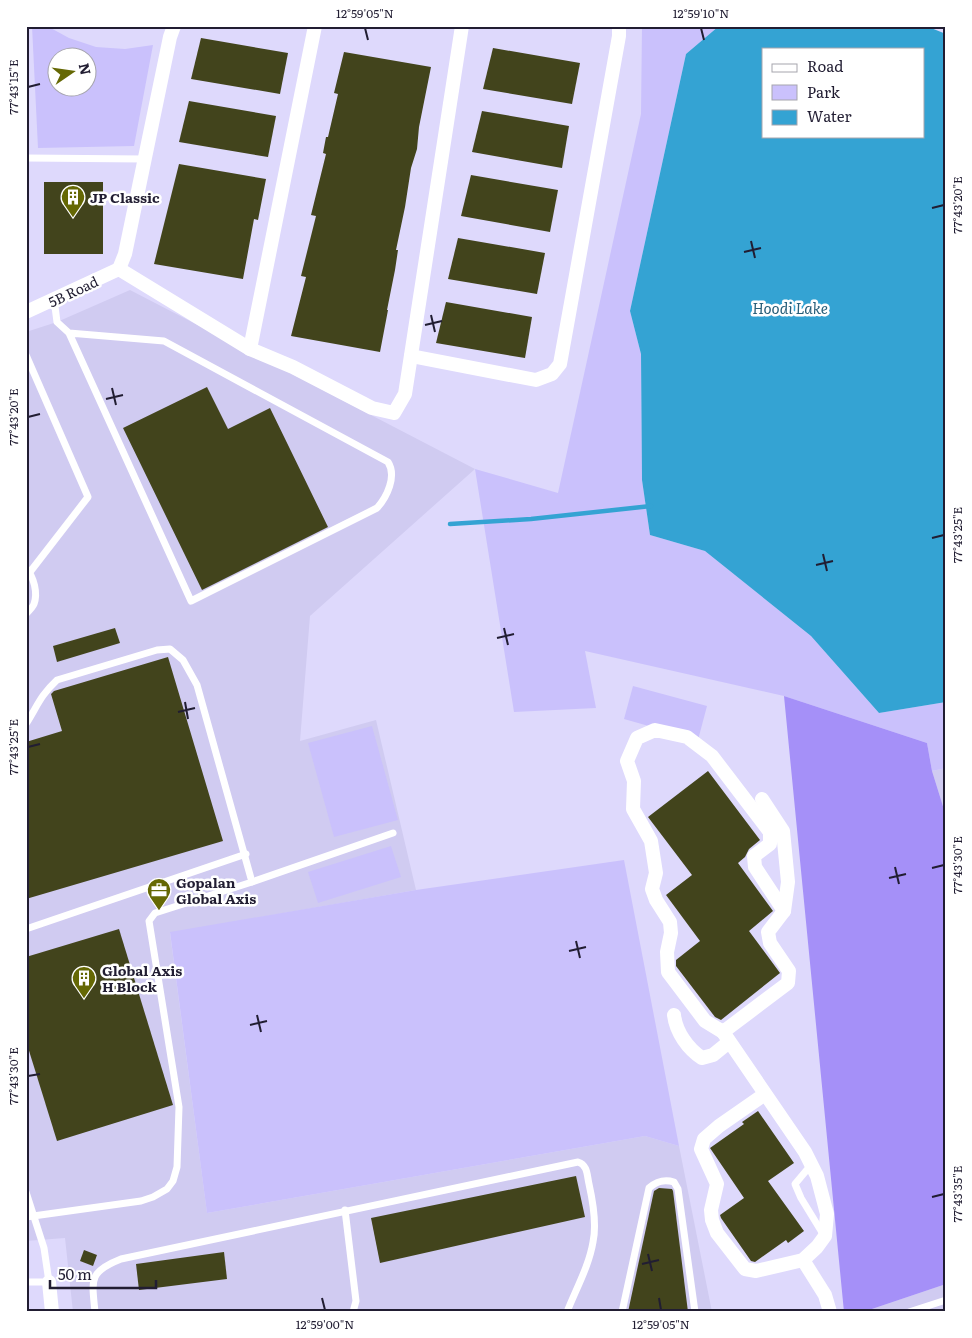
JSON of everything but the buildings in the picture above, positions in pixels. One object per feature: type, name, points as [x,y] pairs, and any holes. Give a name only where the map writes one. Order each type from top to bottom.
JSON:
[{"type":"street","points":[[174,26],[125,254],[119,269],[250,349],[293,367],[372,408],[394,413],[406,394],[462,26]]},
{"type":"street","points":[[250,349],[315,26]]},
{"type":"street","points":[[411,356],[536,380],[552,374],[560,364],[619,36],[618,26]]},
{"type":"street","name":"5B Road","points":[[26,312],[119,269]]},
{"type":"street","points":[[765,1094],[719,1126],[704,1139],[701,1149],[717,1184],[711,1210],[712,1220],[717,1233],[745,1269],[756,1272],[803,1260],[824,1236],[827,1214],[817,1176],[805,1152],[726,1037],[705,1021],[668,972],[667,952],[671,933],[670,922],[656,900],[652,889],[656,873],[651,841],[633,809],[634,781],[627,761],[637,738],[655,730],[687,737],[712,756],[770,832],[770,844],[754,856],[755,866],[784,911]]},
{"type":"street","points":[[674,1015],[675,1026],[693,1052],[702,1058],[713,1055],[726,1037],[788,984],[789,971],[770,943],[768,932],[784,911],[788,882],[783,831],[762,799]]},
{"type":"street","points":[[803,1260],[825,1295],[830,1312]]},
{"type":"street","points":[[48,1282],[52,1312]]},
{"type":"lane","points":[[26,158],[144,159]]},
{"type":"lane","points":[[54,299],[56,322],[69,333],[191,601],[377,508],[385,497],[391,470],[388,462],[164,341],[69,333]]},
{"type":"lane","points":[[26,355],[88,497],[28,570],[35,592],[34,605],[26,614]]},
{"type":"lane","points":[[26,724],[46,690],[58,680],[157,650],[170,650],[183,660],[197,685],[246,854],[252,882]]},
{"type":"lane","points":[[30,1216],[141,1201],[167,1189],[173,1180],[177,1167],[179,1107],[149,920],[155,913],[252,882],[393,833]]},
{"type":"lane","points":[[26,930],[246,854]]},
{"type":"lane","points":[[95,1312],[94,1277],[100,1269],[114,1261],[578,1162],[582,1163],[586,1168],[594,1217],[594,1241],[567,1312]]},
{"type":"lane","points":[[811,1165],[795,1184],[801,1198],[824,1236]]},
{"type":"lane","points":[[622,1312],[649,1188],[663,1180],[674,1182],[678,1189],[695,1312]]},
{"type":"lane","points":[[26,1192],[30,1216],[44,1248],[48,1282],[26,1282]]},
{"type":"lane","points":[[346,1210],[356,1301],[353,1312]]},
{"type":"lane","points":[[909,1312],[946,1300]]},
{"type":"shaded area","points":[[130,290],[475,469],[310,616],[300,741],[376,720],[416,890],[170,933],[207,1213],[645,1136],[679,1146],[712,1312],[73,1312],[65,1238],[26,1241],[26,332],[57,322]]},
{"type":"shaded area","points":[[784,696],[927,743],[932,771],[946,816],[946,1284],[863,1312],[844,1312]]},
{"type":"shaded area","points":[[946,768],[946,816],[932,771]]},
{"type":"shaded area","points":[[946,1284],[946,1312],[863,1312]]},
{"type":"green space","points":[[32,26],[47,26],[69,38],[96,47],[125,49],[153,45],[134,146],[38,148]]},
{"type":"green space","points":[[642,26],[719,26],[686,54],[630,311],[641,354],[642,480],[650,535],[705,551],[811,636],[879,713],[946,702],[946,768],[932,771],[927,743],[784,696],[585,651],[596,708],[514,712],[475,469],[558,493],[641,114]]},
{"type":"green space","points":[[633,686],[707,706],[698,740],[624,719]]},
{"type":"green space","points":[[372,726],[398,820],[334,837],[308,743]]},
{"type":"green space","points":[[391,846],[401,877],[318,903],[308,872]]},
{"type":"green space","points":[[624,860],[679,1146],[645,1136],[207,1213],[170,932],[416,890]]},
{"type":"water","name":"Hoodi Lake","points":[[719,26],[926,26],[946,34],[946,702],[879,713],[811,636],[705,551],[650,535],[642,480],[641,354],[630,311],[686,54]]},
{"type":"waterway","points":[[450,524],[531,519],[651,506]]},
{"type":"place","name":"JP Classic","points":[[73,218]]},
{"type":"place","name":"Gopalan Global Axis","points":[[159,911]]},
{"type":"place","name":"Global Axis H Block","points":[[84,999]]}]
